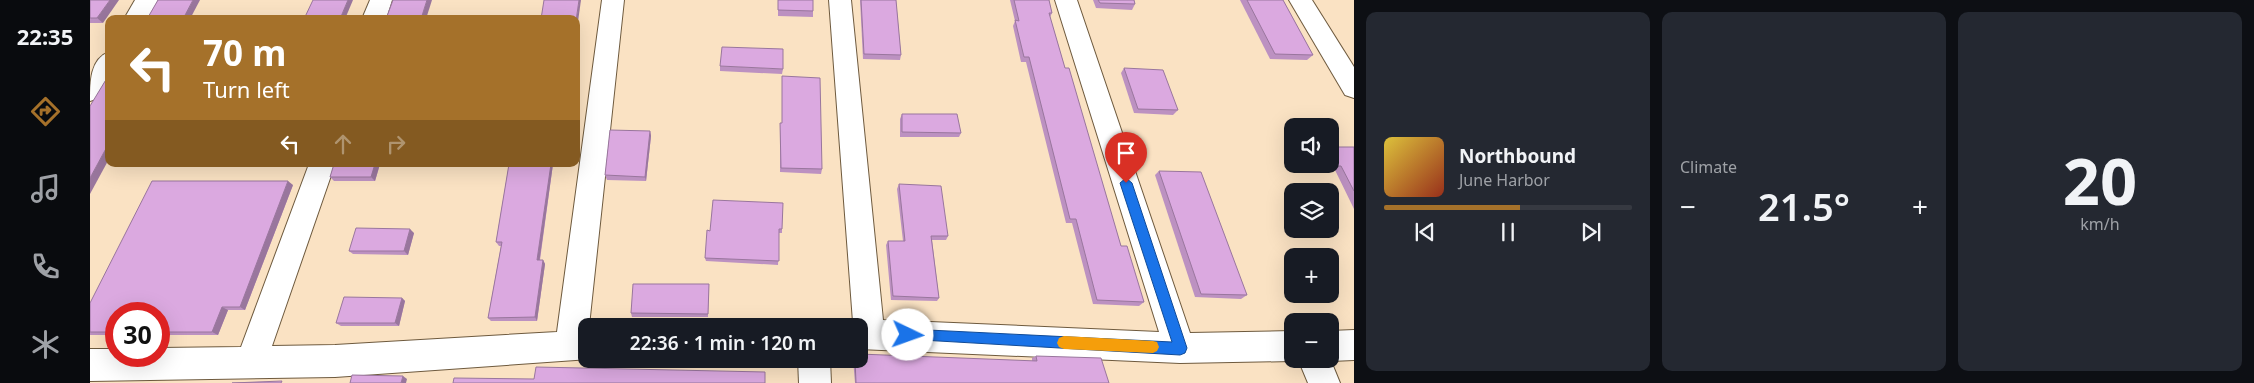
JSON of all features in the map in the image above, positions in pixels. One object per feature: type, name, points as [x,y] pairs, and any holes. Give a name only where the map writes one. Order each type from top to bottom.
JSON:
[{"type":"street","points":[[138,15],[147,0]]},
{"type":"street","points":[[375,15],[381,0]]},
{"type":"street","points":[[582,318],[613,0]]},
{"type":"street","points":[[840,0],[863,318]]},
{"type":"street","points":[[1066,0],[1180,348]]},
{"type":"street","points":[[1300,0],[1354,88]]},
{"type":"street","points":[[90,91],[105,67]]},
{"type":"street","points":[[251,362],[321,167]]},
{"type":"street","points":[[868,334],[1180,348],[1284,346]]},
{"type":"street","points":[[90,365],[251,362],[332,372],[578,346]]},
{"type":"street","points":[[1339,346],[1354,346]]},
{"type":"street","points":[[814,368],[815,383]]},
{"type":"street","points":[[1318,368],[1324,383]]},
{"type":"building","points":[[90,0],[110,0],[97,18],[90,18]]},
{"type":"building","points":[[158,0],[193,0],[185,15],[149,15]]},
{"type":"building","points":[[313,0],[348,0],[342,15],[306,15]]},
{"type":"building","points":[[393,0],[427,0],[422,15],[387,15]]},
{"type":"building","points":[[544,0],[579,0],[577,15],[542,15]]},
{"type":"building","points":[[778,0],[813,0],[813,11],[778,10]]},
{"type":"building","points":[[861,0],[896,0],[901,55],[864,54]]},
{"type":"building","points":[[1014,0],[1049,0],[1052,13],[1049,13],[1065,68],[1069,68],[1121,246],[1127,246],[1144,302],[1097,300],[1076,219],[1070,219],[1029,57],[1024,57],[1015,20],[1019,21]]},
{"type":"building","points":[[1098,0],[1134,0],[1135,4],[1100,3]]},
{"type":"building","points":[[1247,0],[1283,0],[1313,55],[1275,54]]},
{"type":"building","points":[[722,47],[783,49],[783,69],[720,66]]},
{"type":"building","points":[[1124,68],[1163,70],[1178,110],[1138,109]]},
{"type":"building","points":[[782,76],[820,78],[822,169],[781,168]]},
{"type":"building","points":[[105,81],[105,150],[90,178],[90,106]]},
{"type":"building","points":[[902,114],[957,114],[961,133],[902,132]]},
{"type":"building","points":[[610,130],[650,131],[645,177],[605,175]]},
{"type":"building","points":[[1339,147],[1354,147],[1354,191],[1341,166],[1339,166]]},
{"type":"building","points":[[333,167],[374,167],[371,177],[330,177]]},
{"type":"building","points":[[508,167],[551,167],[537,260],[543,260],[535,317],[488,318],[502,242],[496,242]]},
{"type":"building","points":[[1159,171],[1201,172],[1247,295],[1201,294]]},
{"type":"building","points":[[152,181],[288,181],[240,307],[222,307],[212,332],[170,332],[170,302],[105,302],[105,332],[90,332],[90,303]]},
{"type":"building","points":[[899,184],[941,186],[948,236],[931,236],[939,298],[893,296],[888,241],[905,241]]},
{"type":"building","points":[[713,200],[783,203],[782,229],[779,229],[779,261],[705,258],[707,230],[710,231]]},
{"type":"building","points":[[356,228],[410,229],[404,251],[349,251]]},
{"type":"building","points":[[633,284],[709,284],[708,314],[631,313]]},
{"type":"building","points":[[344,297],[402,298],[395,323],[336,323]]},
{"type":"building","points":[[868,354],[1037,361],[1036,356],[1101,358],[1109,383],[856,383],[855,368],[868,368]]},
{"type":"building","points":[[536,367],[765,372],[765,383],[453,383],[454,378],[534,379]]},
{"type":"building","points":[[352,375],[403,376],[401,383],[350,383]]},
{"type":"building","points":[[282,381],[281,383],[232,383]]},
{"type":"slow traffic","points":[[1064,343],[1153,347]]},
{"type":"route","points":[[908,335],[1180,348],[1126,183]]}]
